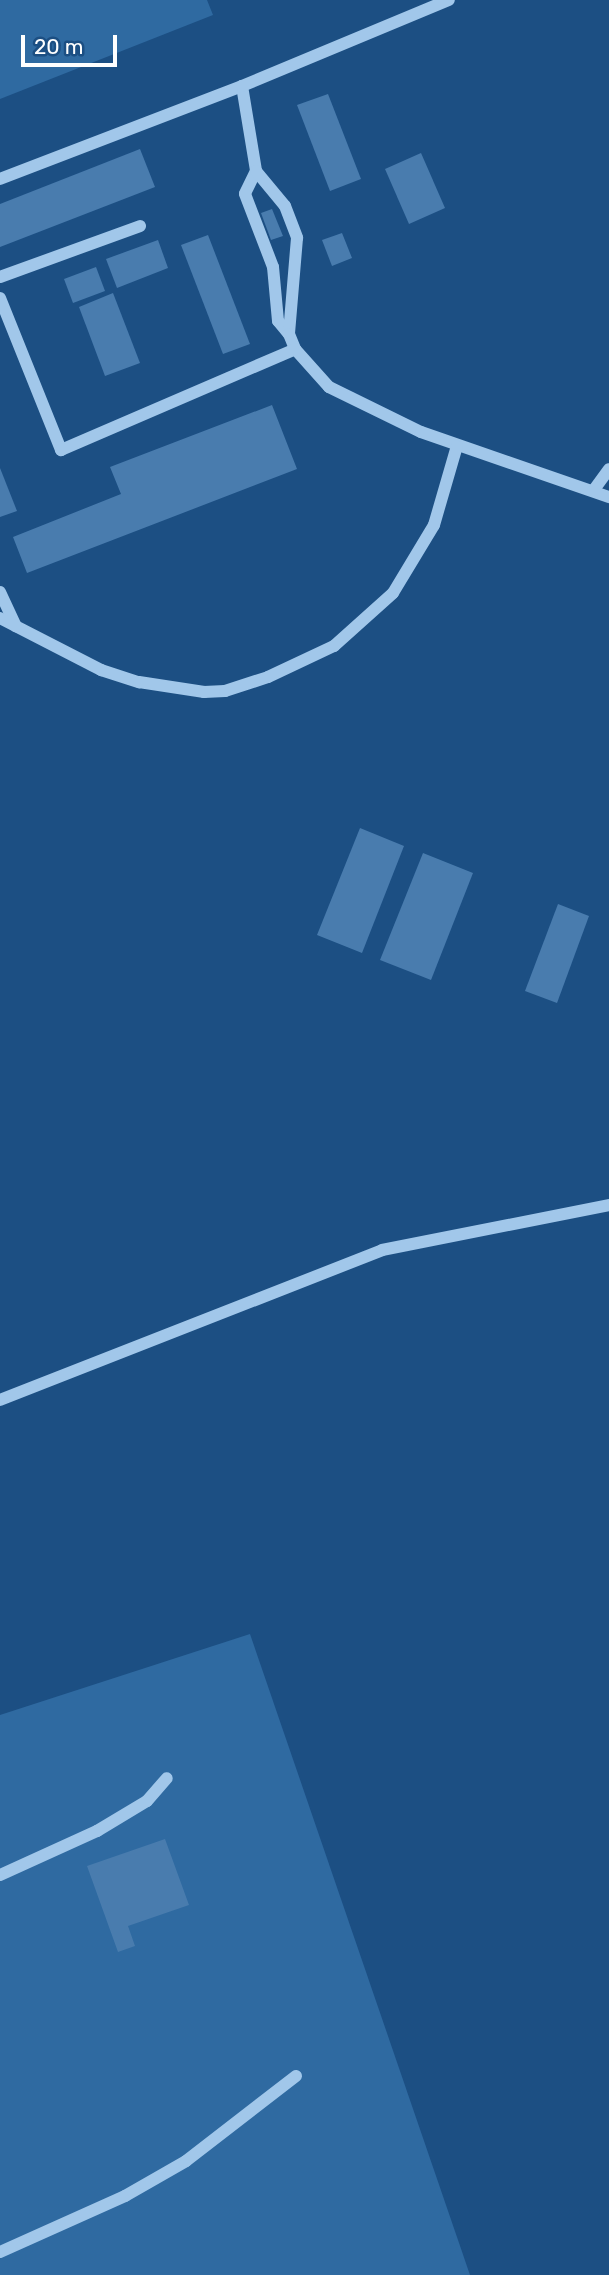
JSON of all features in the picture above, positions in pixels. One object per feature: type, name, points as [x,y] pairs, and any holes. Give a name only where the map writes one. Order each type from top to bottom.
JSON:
[{"type":"street","points":[[0,179],[242,86],[449,0]]},
{"type":"street","points":[[242,86],[256,171],[285,206],[297,238],[289,334]]},
{"type":"street","points":[[256,171],[245,194],[248,210],[273,267],[278,321],[289,334],[295,349],[329,387],[457,446],[609,497]]},
{"type":"street","points":[[0,277],[141,226]]},
{"type":"street","points":[[0,298],[61,450],[295,349]]},
{"type":"street","points":[[0,618],[101,670],[178,688],[225,691],[306,662],[364,622],[417,559],[434,525],[457,446]]},
{"type":"street","points":[[593,491],[609,469]]},
{"type":"street","points":[[0,592],[16,626]]},
{"type":"street","points":[[0,1400],[382,1250],[609,1205]]},
{"type":"street","points":[[0,1875],[39,1861],[107,1825],[146,1801],[167,1778]]},
{"type":"street","points":[[0,2252],[125,2196],[186,2161],[296,2076]]},
{"type":"shaded area","points":[[0,0],[207,0],[213,15],[0,99]]},
{"type":"shaded area","points":[[250,1634],[470,2275],[0,2275],[0,1715]]},
{"type":"building","points":[[328,94],[361,179],[330,191],[297,105]]},
{"type":"building","points":[[140,149],[155,187],[0,247],[0,204]]},
{"type":"building","points":[[421,153],[445,208],[409,224],[385,169]]},
{"type":"building","points":[[272,209],[283,236],[271,240],[261,213]]},
{"type":"building","points":[[342,233],[352,258],[332,266],[322,240]]},
{"type":"building","points":[[208,235],[250,344],[223,354],[181,245]]},
{"type":"building","points":[[158,240],[168,268],[117,288],[106,259]]},
{"type":"building","points":[[96,267],[105,291],[73,303],[64,279]]},
{"type":"building","points":[[113,293],[140,363],[105,376],[79,307]]},
{"type":"building","points":[[272,405],[297,469],[27,573],[13,537],[121,494],[110,467]]},
{"type":"building","points":[[0,468],[17,511],[0,517]]},
{"type":"building","points":[[360,828],[404,846],[362,953],[317,935]]},
{"type":"building","points":[[423,853],[473,873],[431,980],[380,960]]},
{"type":"building","points":[[558,904],[589,916],[557,1003],[525,991]]},
{"type":"building","points":[[165,1839],[189,1905],[128,1926],[135,1946],[118,1952],[87,1866]]}]
